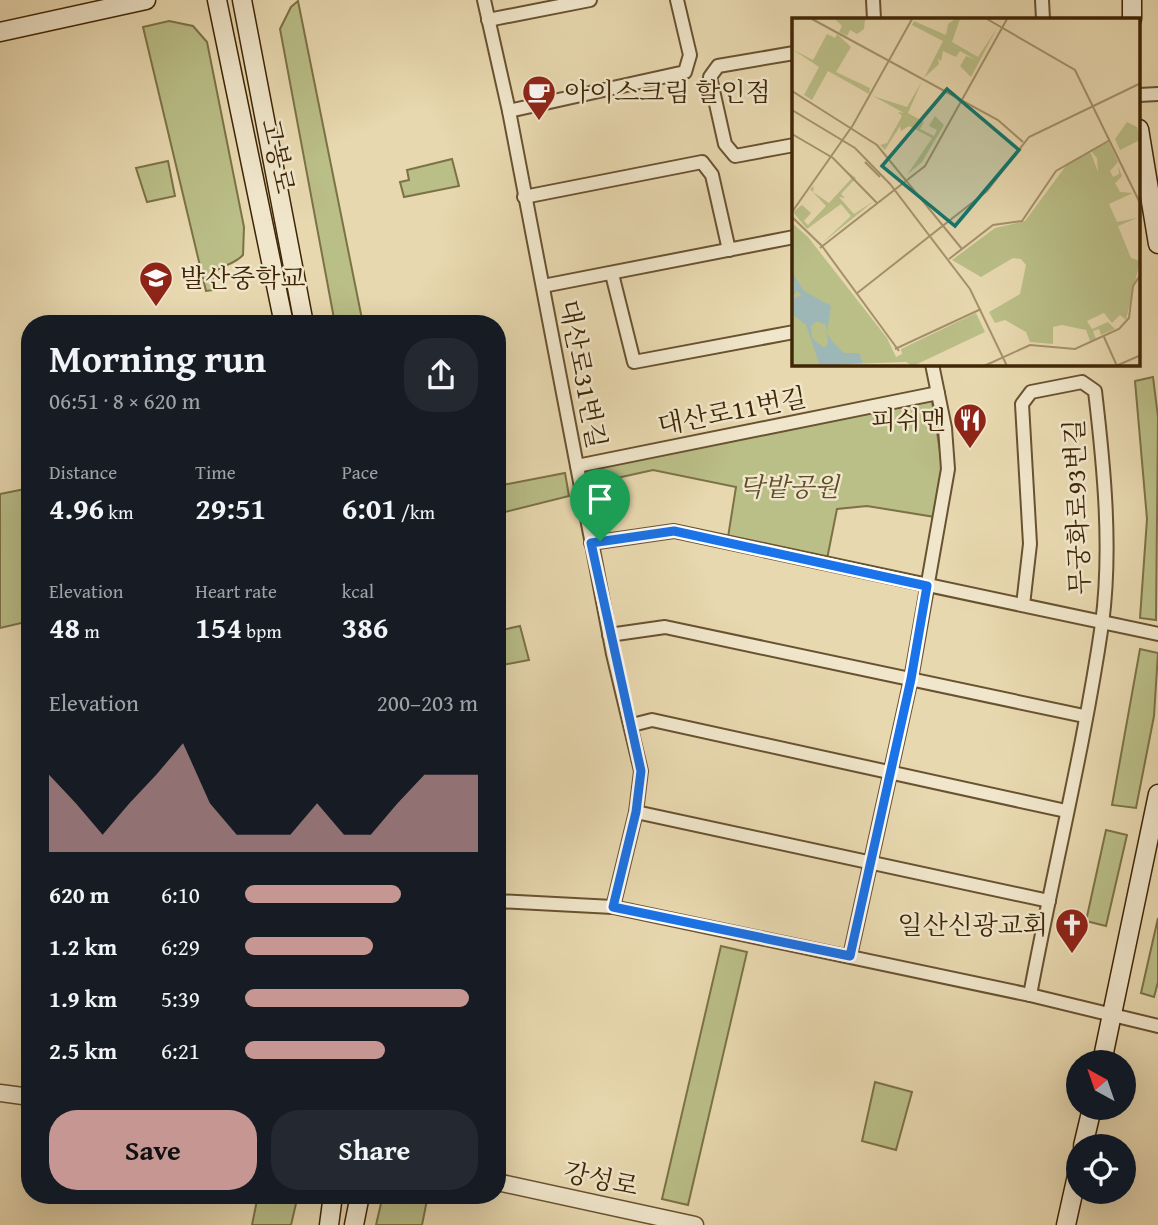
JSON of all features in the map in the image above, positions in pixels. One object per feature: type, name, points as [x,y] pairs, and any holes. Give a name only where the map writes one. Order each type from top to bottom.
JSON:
[{"type":"main road","points":[[0,32],[146,0]]},
{"type":"main road","name":"고봉로","points":[[217,0],[282,315]]},
{"type":"main road","name":"고봉로","points":[[242,0],[302,315]]},
{"type":"main road","points":[[1132,0],[1132,18]]},
{"type":"main road","points":[[1140,135],[1158,244]]},
{"type":"main road","points":[[1104,1050],[1154,833],[1158,794]]},
{"type":"main road","points":[[329,1225],[332,1204]]},
{"type":"main road","points":[[354,1225],[358,1204]]},
{"type":"main road","points":[[1066,1225],[1071,1204]]},
{"type":"street","name":"대산로31번길","points":[[484,0],[509,111],[609,635],[641,771],[636,812],[613,907]]},
{"type":"street","points":[[488,19],[590,0]]},
{"type":"street","points":[[509,111],[685,72],[690,55],[677,0]]},
{"type":"street","points":[[873,0],[874,18]]},
{"type":"street","points":[[1042,0],[1043,18]]},
{"type":"street","points":[[792,53],[718,66],[710,77],[725,144],[735,156],[792,145]]},
{"type":"street","points":[[1140,95],[1158,94]]},
{"type":"street","points":[[524,197],[702,162],[712,175],[729,250],[792,237]]},
{"type":"street","name":"대산로31번길","points":[[543,286],[729,250]]},
{"type":"street","points":[[612,274],[634,362],[792,332]]},
{"type":"street","points":[[850,956],[911,679],[948,470],[945,428],[932,366]]},
{"type":"street","name":"무궁화로93번길","points":[[1023,606],[1030,544],[1022,404],[1031,392],[1082,382],[1095,391],[1101,443],[1105,538],[1102,623],[1030,995]]},
{"type":"street","name":"대산로11번길","points":[[577,466],[938,393]]},
{"type":"street","name":"무궁화로93번길","points":[[591,543],[674,531],[1158,634]]},
{"type":"street","points":[[609,635],[665,627],[1084,716]]},
{"type":"street","points":[[632,725],[652,720],[890,770],[1066,811]]},
{"type":"street","points":[[636,812],[1049,901]]},
{"type":"street","points":[[506,901],[613,907],[1030,995],[1158,1026]]},
{"type":"street","points":[[0,1093],[21,1096]]},
{"type":"street","name":"강성로","points":[[506,1184],[695,1225]]},
{"type":"green space","points":[[298,1],[361,315],[333,315],[280,29],[291,7]]},
{"type":"green space","points":[[169,21],[193,26],[207,42],[244,227],[243,255],[212,274],[214,290],[206,291],[143,27]]},
{"type":"green space","points":[[452,159],[459,186],[404,197],[400,182],[409,180],[407,170]]},
{"type":"green space","points":[[168,161],[175,196],[147,202],[136,168]]},
{"type":"green space","points":[[1153,377],[1158,417],[1156,620],[1140,618],[1147,519],[1135,381]]},
{"type":"green space","name":"닥밭공원","points":[[932,401],[943,470],[935,517],[867,506],[837,509],[827,559],[728,537],[736,487],[653,470],[590,484],[588,469]]},
{"type":"green space","points":[[565,473],[569,496],[506,512],[506,484]]},
{"type":"green space","points":[[21,490],[21,623],[0,628],[0,494]]},
{"type":"green space","points":[[520,626],[529,660],[506,664],[506,629]]},
{"type":"green space","points":[[1140,649],[1158,653],[1154,716],[1136,808],[1112,805]]},
{"type":"green space","points":[[1106,830],[1127,835],[1106,926],[1086,921]]},
{"type":"green space","points":[[1158,918],[1158,982],[1154,997],[1141,993]]},
{"type":"green space","points":[[721,946],[747,952],[688,1205],[662,1199]]},
{"type":"green space","points":[[875,1082],[912,1092],[896,1150],[862,1141]]},
{"type":"green space","points":[[256,1204],[296,1204],[291,1225],[252,1225]]},
{"type":"green space","points":[[381,1204],[426,1204],[422,1225],[376,1225]]},
{"type":"place","name":"아이스크림 할인점","points":[[539,122]]},
{"type":"place","name":"발산중학교","points":[[156,308]]},
{"type":"place","name":"피쉬맨","points":[[970,450]]},
{"type":"place","name":"일산신광교회","points":[[1072,955]]},
{"type":"route","points":[[674,531],[927,586],[911,679],[850,956],[613,907],[636,812],[641,771],[613,654],[591,543],[600,541],[674,531]]}]
